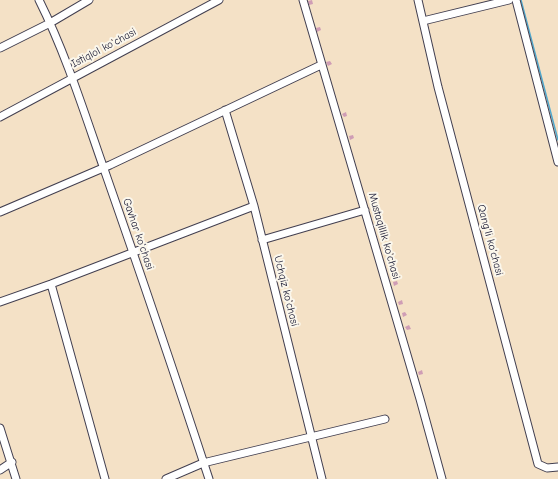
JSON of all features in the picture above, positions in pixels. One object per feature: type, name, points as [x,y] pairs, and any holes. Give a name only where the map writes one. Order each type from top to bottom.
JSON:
[{"type":"street","name":"Gavhar ko'chasi","points":[[38,0],[50,22],[72,78],[133,252],[209,479]]},
{"type":"street","points":[[0,48],[89,0]]},
{"type":"street","name":"Istiqlol ko'chasi","points":[[0,117],[219,0]]},
{"type":"street","name":"Mustaqillik ko'chasi","points":[[303,0],[442,479]]},
{"type":"street","name":"Qang'li ko'chasi","points":[[418,0],[438,87],[538,464],[547,468],[558,466]]},
{"type":"street","points":[[423,21],[510,0]]},
{"type":"street","points":[[516,0],[557,152],[558,162]]},
{"type":"street","points":[[0,212],[103,168],[321,65]]},
{"type":"street","name":"Uchqiz ko'chasi","points":[[225,110],[254,206],[322,479]]},
{"type":"street","points":[[0,302],[254,206]]},
{"type":"street","points":[[262,240],[364,210]]},
{"type":"street","points":[[51,284],[105,479]]},
{"type":"street","points":[[166,479],[204,463],[385,419]]},
{"type":"street","points":[[0,428],[12,462],[16,479]]},
{"type":"street","points":[[0,470],[12,462]]},
{"type":"building","points":[[312,0],[313,4],[309,5],[308,1]]},
{"type":"building","points":[[320,27],[321,30],[317,32],[316,28]]},
{"type":"building","points":[[330,61],[332,64],[328,66],[326,62]]},
{"type":"building","points":[[346,112],[347,116],[344,117],[342,114]]},
{"type":"building","points":[[353,135],[354,138],[350,140],[349,136]]},
{"type":"building","points":[[377,212],[378,216],[374,217],[373,214]]},
{"type":"building","points":[[381,228],[383,231],[379,232],[377,229]]},
{"type":"building","points":[[386,244],[387,247],[383,249],[382,245]]},
{"type":"building","points":[[392,265],[393,269],[389,270],[388,267]]},
{"type":"building","points":[[397,281],[398,284],[394,286],[393,282]]},
{"type":"building","points":[[402,300],[403,304],[399,305],[398,302]]},
{"type":"building","points":[[405,312],[407,315],[403,317],[402,313]]},
{"type":"building","points":[[409,325],[411,329],[407,330],[405,327]]},
{"type":"building","points":[[422,370],[423,374],[419,375],[418,372]]},
{"type":"waterway","points":[[521,0],[558,140]]}]
